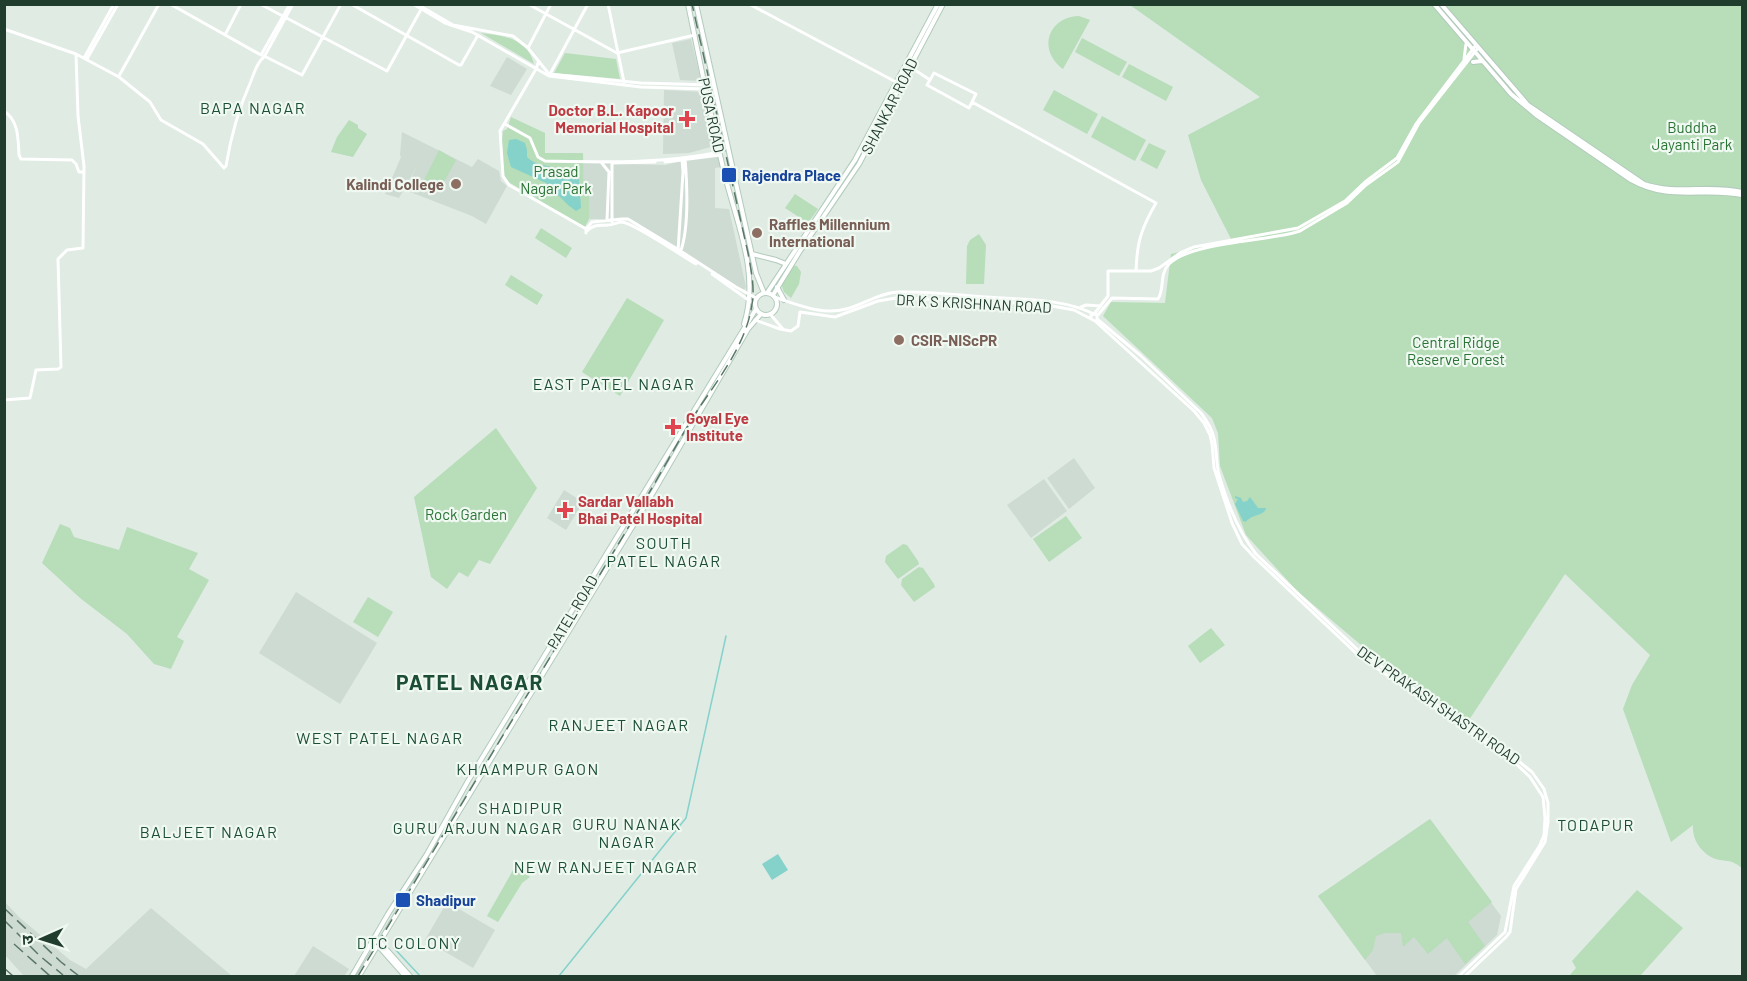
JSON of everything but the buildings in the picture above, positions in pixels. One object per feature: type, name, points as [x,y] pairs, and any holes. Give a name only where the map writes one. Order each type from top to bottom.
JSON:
[{"type":"main road","name":"PUSA ROAD","points":[[688,4],[704,85],[747,260],[750,294],[742,331]]},
{"type":"main road","name":"PUSA ROAD","points":[[696,4],[754,266],[766,293]]},
{"type":"main road","name":"SHANKAR ROAD","points":[[766,293],[859,164],[891,105],[907,65],[938,4]]},
{"type":"main road","name":"SHANKAR ROAD","points":[[773,296],[855,160],[896,82],[943,4]]},
{"type":"main road","points":[[1434,4],[1466,44],[1475,49],[1528,105],[1644,184],[1743,193]]},
{"type":"main road","points":[[1441,4],[1483,61],[1511,94],[1536,115],[1610,167],[1643,187],[1661,192],[1743,193]]},
{"type":"main road","points":[[1473,62],[1483,61]]},
{"type":"main road","points":[[752,254],[786,264]]},
{"type":"main road","points":[[754,266],[761,256]]},
{"type":"main road","points":[[777,286],[784,300]]},
{"type":"main road","points":[[766,293],[773,296],[777,306],[770,314],[761,314],[755,307],[756,298],[766,293]]},
{"type":"main road","name":"PATEL ROAD","points":[[352,976],[755,307]]},
{"type":"main road","name":"PATEL ROAD","points":[[359,976],[654,491],[748,329],[761,314]]},
{"type":"main road","points":[[374,939],[410,976]]},
{"type":"main road","points":[[379,943],[405,976]]},
{"type":"street","points":[[86,58],[114,4]]},
{"type":"street","points":[[86,58],[118,4]]},
{"type":"street","points":[[119,77],[159,4]]},
{"type":"street","points":[[170,4],[262,57],[302,75],[341,4]]},
{"type":"street","points":[[225,35],[241,4]]},
{"type":"street","points":[[260,4],[387,71],[422,7]]},
{"type":"street","points":[[4,29],[86,58],[119,77],[150,102],[161,120],[203,144],[224,168],[236,117],[262,57],[291,4]]},
{"type":"street","points":[[351,4],[459,65],[481,29]]},
{"type":"street","points":[[415,4],[453,24],[510,35],[528,48],[549,74],[624,82],[704,85]]},
{"type":"street","points":[[528,4],[617,52],[695,36]]},
{"type":"street","points":[[528,48],[551,4]]},
{"type":"street","points":[[549,74],[588,4]]},
{"type":"street","points":[[608,4],[624,82]]},
{"type":"street","points":[[750,4],[896,82]]},
{"type":"street","points":[[422,7],[448,25],[478,35],[553,77],[641,87],[714,85]]},
{"type":"street","points":[[1096,318],[1101,306],[1110,297],[1156,300],[1161,295],[1165,270],[1170,262],[1182,255],[1300,231],[1347,203],[1366,185],[1398,162],[1419,123],[1464,63],[1466,44]]},
{"type":"street","points":[[1096,318],[1110,297],[1108,271],[1151,271],[1194,247],[1298,228],[1345,201],[1365,182],[1396,160],[1416,124],[1475,49]]},
{"type":"street","points":[[4,400],[30,398],[35,371],[61,367],[58,261],[67,250],[83,249],[84,172],[78,116],[76,54]]},
{"type":"street","points":[[1464,63],[1473,62]]},
{"type":"street","points":[[538,63],[537,69],[500,131],[502,170],[506,182],[587,231],[598,225],[628,219],[756,298]]},
{"type":"street","points":[[907,65],[930,80]]},
{"type":"street","points":[[934,74],[976,94],[969,108],[927,85],[930,80],[934,74]]},
{"type":"street","points":[[972,102],[1156,203],[1142,228],[1136,271]]},
{"type":"street","points":[[4,111],[14,120],[21,159],[72,160],[79,172],[84,172]]},
{"type":"street","points":[[505,124],[530,138],[540,160],[612,162],[720,154]]},
{"type":"street","points":[[679,252],[685,227],[684,158]]},
{"type":"street","points":[[601,162],[609,172],[610,222]]},
{"type":"street","points":[[610,222],[612,162]]},
{"type":"street","points":[[679,252],[749,300],[755,307]]},
{"type":"street","name":"DR K S KRISHNAN ROAD","points":[[773,296],[820,311],[834,312],[896,292],[963,296],[1058,303],[1081,307],[1096,318]]},
{"type":"street","points":[[963,296],[963,301]]},
{"type":"street","name":"DR K S KRISHNAN ROAD","points":[[800,312],[835,316],[878,301],[896,298],[1057,306],[1071,309],[1090,319],[1091,315],[1096,318]]},
{"type":"street","points":[[755,320],[784,330],[796,328],[800,312],[796,304]]},
{"type":"street","points":[[1081,307],[1101,306]]},
{"type":"street","points":[[770,314],[784,330]]},
{"type":"street","name":"DEV PRAKASH SHASTRI ROAD","points":[[1096,318],[1204,423],[1212,444],[1214,468],[1232,523],[1242,544],[1254,557],[1359,656],[1514,762],[1544,789],[1548,803],[1546,839],[1517,886],[1509,933],[1465,976]]},
{"type":"street","name":"DEV PRAKASH SHASTRI ROAD","points":[[1459,976],[1478,962]]},
{"type":"shaded area","points":[[691,39],[701,81],[680,80],[672,43]]},
{"type":"shaded area","points":[[507,57],[527,69],[511,95],[490,86]]},
{"type":"shaded area","name":"Doctor B.L. Kapoor Memorial Hospital","points":[[664,90],[704,92],[714,146],[689,153],[663,154]]},
{"type":"shaded area","name":"Kalindi College","points":[[402,132],[472,167],[478,159],[499,171],[501,181],[507,186],[486,224],[472,216],[405,190],[417,166],[399,198],[385,194],[386,185],[389,185],[401,157]]},
{"type":"shaded area","name":"Rajendra Place","points":[[718,153],[721,167],[715,168],[715,208],[729,209],[746,287],[743,292],[627,219],[589,219],[589,192],[584,192],[583,163],[665,165]]},
{"type":"shaded area","points":[[1074,458],[1095,488],[1069,509],[1047,478]]},
{"type":"shaded area","points":[[1044,479],[1067,511],[1031,538],[1007,505]]},
{"type":"shaded area","name":"Sardar Vallabh Bhai Patel Hospital","points":[[564,490],[583,502],[566,530],[547,518]]},
{"type":"shaded area","points":[[296,592],[377,643],[340,704],[259,653]]},
{"type":"shaded area","points":[[1430,819],[1501,916],[1497,935],[1454,976],[1377,976],[1318,896]]},
{"type":"shaded area","points":[[4,901],[19,917],[70,960],[86,969],[151,908],[232,976],[24,976],[5,955]]},
{"type":"shaded area","points":[[447,902],[495,930],[473,968],[425,940]]},
{"type":"shaded area","points":[[313,946],[349,969],[344,976],[294,976]]},
{"type":"green space","name":"Central Ridge Reserve Forest","points":[[1130,5],[1742,5],[1742,868],[1733,862],[1715,859],[1703,851],[1695,839],[1693,825],[1671,842],[1623,709],[1632,685],[1650,655],[1565,574],[1469,720],[1380,661],[1297,591],[1246,535],[1220,466],[1218,433],[1212,418],[1103,316],[1111,302],[1165,303],[1171,254],[1231,239],[1201,180],[1188,135],[1260,97]]},
{"type":"green space","points":[[1079,16],[1090,20],[1063,69],[1050,53],[1048,44],[1050,36],[1053,28],[1060,22]]},
{"type":"green space","points":[[481,33],[514,40],[531,55],[534,64]]},
{"type":"green space","points":[[1082,38],[1127,62],[1119,76],[1075,52]]},
{"type":"green space","points":[[565,53],[616,59],[620,79],[554,73]]},
{"type":"green space","points":[[1129,64],[1173,87],[1166,101],[1122,77]]},
{"type":"green space","points":[[1054,90],[1098,114],[1087,134],[1043,110]]},
{"type":"green space","points":[[1102,116],[1146,140],[1135,161],[1091,137]]},
{"type":"green space","name":"Prasad Nagar Park","points":[[511,117],[545,133],[545,153],[583,153],[584,192],[589,192],[589,219],[585,227],[505,180],[501,152],[503,131],[507,129]]},
{"type":"green space","points":[[349,120],[367,134],[353,157],[331,152],[337,137]]},
{"type":"green space","points":[[1149,143],[1166,151],[1157,169],[1140,160]]},
{"type":"green space","points":[[439,150],[456,160],[440,189],[424,180]]},
{"type":"green space","points":[[795,194],[818,209],[808,223],[785,208]]},
{"type":"green space","points":[[541,228],[572,248],[566,258],[535,238]]},
{"type":"green space","points":[[979,234],[986,245],[984,284],[966,284],[967,246],[970,240]]},
{"type":"green space","points":[[792,265],[797,266],[801,272],[799,284],[791,298],[784,292],[781,284]]},
{"type":"green space","points":[[511,275],[543,295],[537,305],[505,285]]},
{"type":"green space","points":[[627,298],[664,320],[620,396],[582,372]]},
{"type":"green space","name":"Rock Garden","points":[[496,428],[537,488],[490,564],[479,560],[468,577],[459,572],[447,589],[431,577],[414,497]]},
{"type":"green space","points":[[1066,516],[1082,538],[1049,562],[1033,539]]},
{"type":"green space","points":[[60,524],[70,528],[74,537],[119,550],[127,527],[198,553],[189,569],[209,580],[177,637],[184,641],[171,669],[154,664],[127,634],[80,598],[42,563]]},
{"type":"green space","points":[[903,544],[907,545],[919,564],[898,579],[885,562],[886,556]]},
{"type":"green space","points":[[919,567],[923,568],[935,587],[914,602],[901,585],[902,579]]},
{"type":"green space","points":[[368,597],[393,612],[378,637],[353,622]]},
{"type":"green space","points":[[1211,628],[1225,645],[1200,663],[1188,646]]},
{"type":"green space","points":[[1430,819],[1492,902],[1468,922],[1485,946],[1465,964],[1447,938],[1428,954],[1414,937],[1403,947],[1401,933],[1385,933],[1376,936],[1373,950],[1365,960],[1318,896]]},
{"type":"green space","points":[[516,865],[530,877],[522,883],[498,922],[487,916]]},
{"type":"green space","points":[[1637,890],[1683,928],[1640,976],[1569,976],[1576,968],[1572,961]]},
{"type":"water","points":[[516,139],[525,143],[527,157],[532,161],[565,171],[579,179],[581,208],[576,211],[546,183],[511,167],[507,153],[509,140]]},
{"type":"water","points":[[1235,496],[1241,498],[1243,502],[1250,497],[1258,508],[1266,508],[1265,511],[1246,522],[1243,521],[1235,504],[1238,499]]},
{"type":"water","points":[[778,854],[788,870],[772,880],[762,864]]},
{"type":"waterway","points":[[559,976],[686,818],[726,636]]},
{"type":"waterway","points":[[394,948],[420,976]]},
{"type":"railway","points":[[358,976],[690,422],[736,351],[749,320],[753,291],[748,253],[692,4]]},
{"type":"railway","points":[[4,908],[79,976]]},
{"type":"railway","points":[[4,920],[63,975]]},
{"type":"railway","points":[[14,944],[50,976]]},
{"type":"railway","points":[[4,968],[13,976]]},
{"type":"place","name":"Doctor B.L. Kapoor Memorial Hospital","points":[[687,119]]},
{"type":"place","name":"Rajendra Place","points":[[729,175]]},
{"type":"place","name":"Kalindi College","points":[[456,184]]},
{"type":"place","name":"Raffles Millennium International","points":[[757,233]]},
{"type":"place","name":"CSIR-NIScPR","points":[[899,340]]},
{"type":"place","name":"Goyal Eye Institute","points":[[673,427]]},
{"type":"place","name":"Sardar Vallabh Bhai Patel Hospital","points":[[565,510]]},
{"type":"place","name":"Shadipur","points":[[403,900]]},
{"type":"district","name":"BAPA NAGAR","points":[[253,107]]},
{"type":"district","name":"EAST PATEL NAGAR","points":[[614,383]]},
{"type":"district","name":"SOUTH PATEL NAGAR","points":[[664,551]]},
{"type":"district","name":"PATEL NAGAR","points":[[470,681]]},
{"type":"district","name":"RANJEET NAGAR","points":[[619,724]]},
{"type":"district","name":"WEST PATEL NAGAR","points":[[380,737]]},
{"type":"district","name":"KHAAMPUR GAON","points":[[528,768]]},
{"type":"district","name":"SHADIPUR","points":[[521,807]]},
{"type":"district","name":"TODAPUR","points":[[1596,824]]},
{"type":"district","name":"GURU ARJUN NAGAR","points":[[478,827]]},
{"type":"district","name":"BALJEET NAGAR","points":[[209,831]]},
{"type":"district","name":"GURU NANAK NAGAR","points":[[627,832]]},
{"type":"district","name":"NEW RANJEET NAGAR","points":[[606,866]]},
{"type":"district","name":"DTC COLONY","points":[[409,942]]},
{"type":"park label","name":"Buddha Jayanti Park","points":[[1692,136]]}]
